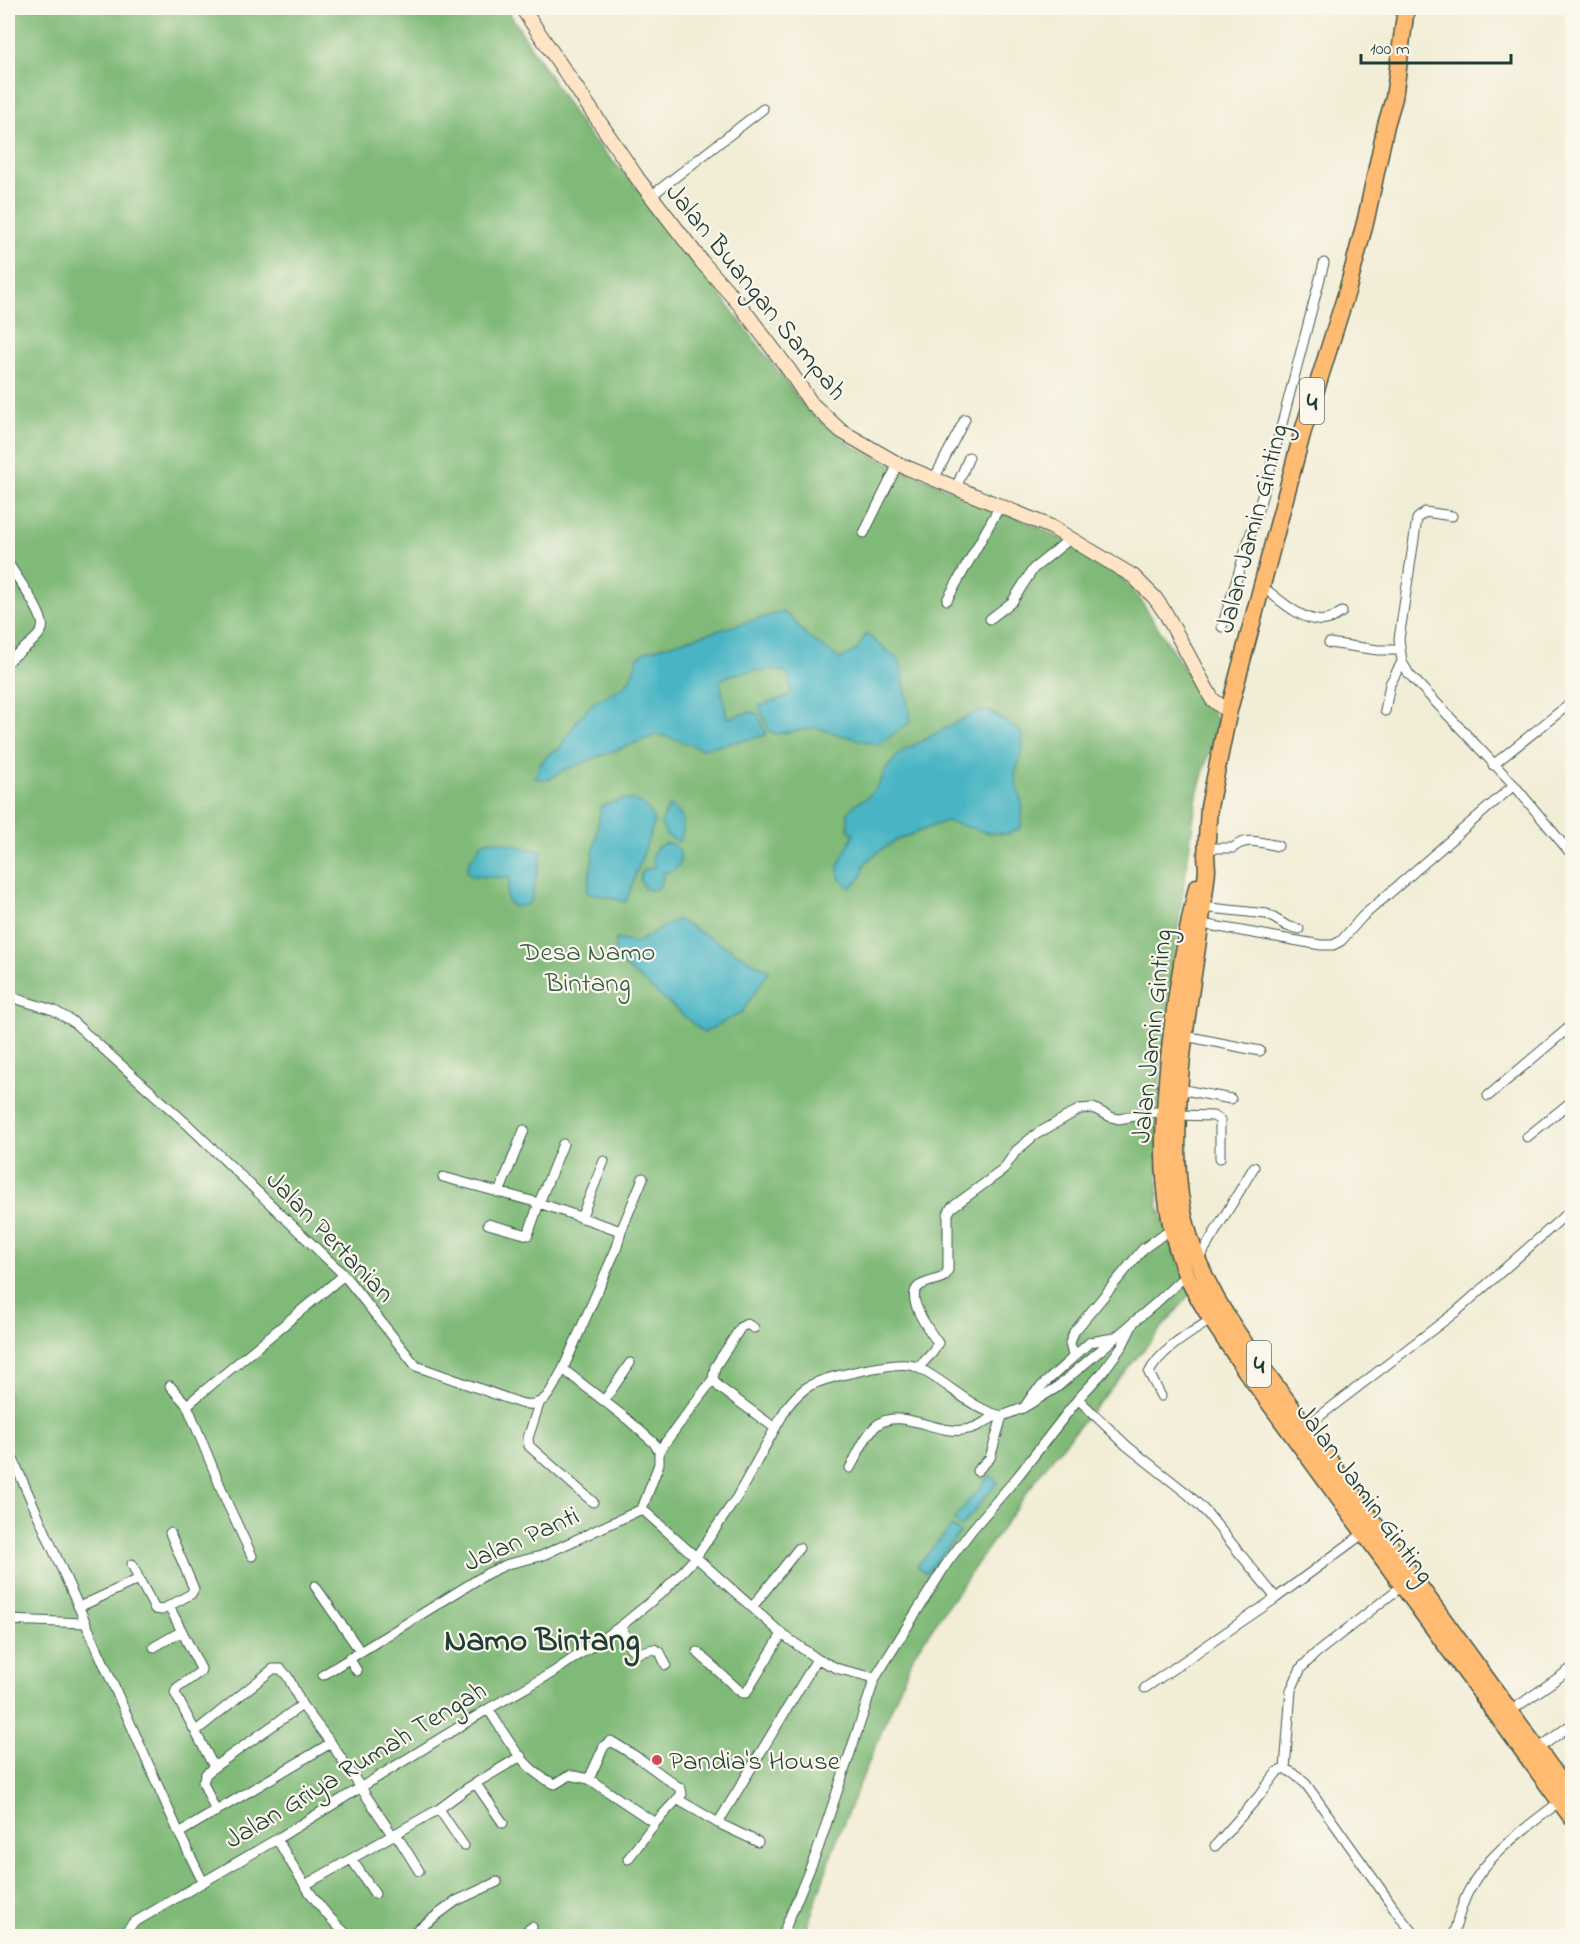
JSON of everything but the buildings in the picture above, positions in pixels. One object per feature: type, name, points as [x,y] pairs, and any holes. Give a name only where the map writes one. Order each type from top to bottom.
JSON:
[{"type":"highway","name":"Jalan Jamin Ginting","points":[[1406,8],[1394,98],[1366,219],[1348,288],[1302,434],[1229,710],[1209,807],[1206,851],[1198,907],[1186,933],[1176,1002],[1165,1185],[1172,1228],[1192,1268],[1212,1319],[1246,1371],[1299,1431],[1396,1556],[1511,1711],[1565,1791],[1572,1818]]},
{"type":"highway","name":"Jalan Jamin Ginting","points":[[1198,907],[1202,924],[1179,1089],[1171,1114],[1180,1199],[1192,1268],[1364,1533],[1402,1586],[1565,1791]]},
{"type":"street","name":"Jalan Buangan Sampah","points":[[522,8],[651,196],[702,262],[740,305],[789,370],[810,403],[841,431],[898,464],[1071,538],[1132,576],[1155,598],[1212,699],[1229,710]]},
{"type":"street","points":[[651,196],[763,109]]},
{"type":"street","points":[[1222,627],[1268,477],[1324,263]]},
{"type":"street","points":[[934,479],[965,419]]},
{"type":"street","points":[[956,488],[969,458]]},
{"type":"street","points":[[864,533],[898,464]]},
{"type":"street","points":[[1268,477],[1290,482]]},
{"type":"street","points":[[946,600],[1000,506]]},
{"type":"street","points":[[1452,516],[1425,512],[1417,519],[1399,633],[1402,662],[1409,674],[1514,785],[1572,855]]},
{"type":"street","points":[[990,619],[1012,602],[1033,569],[1071,538]]},
{"type":"street","points":[[8,563],[40,615],[43,625],[39,635],[8,661]]},
{"type":"street","points":[[1263,587],[1299,613],[1314,619],[1332,619],[1342,612]]},
{"type":"street","points":[[1329,643],[1378,650],[1400,650]]},
{"type":"street","points":[[1385,711],[1390,684],[1402,662]]},
{"type":"street","points":[[1493,765],[1572,702]]},
{"type":"street","points":[[1202,924],[1322,945],[1337,944],[1368,912],[1514,785]]},
{"type":"street","points":[[1206,851],[1233,848],[1239,842],[1246,840],[1278,846]]},
{"type":"street","points":[[1198,907],[1267,914],[1287,926],[1299,929]]},
{"type":"street","name":"Jalan Pertanian","points":[[8,991],[17,999],[53,1010],[72,1021],[195,1131],[344,1275],[416,1366],[520,1403],[539,1404]]},
{"type":"street","points":[[1488,1096],[1572,1025]]},
{"type":"street","points":[[1185,1036],[1260,1051]]},
{"type":"street","points":[[1179,1089],[1232,1099]]},
{"type":"street","points":[[1527,1137],[1572,1101]]},
{"type":"street","points":[[999,1415],[970,1402],[918,1368],[938,1343],[926,1327],[915,1300],[915,1294],[919,1287],[939,1280],[948,1270],[948,1214],[951,1208],[1003,1170],[1016,1151],[1035,1135],[1080,1109],[1093,1108],[1119,1119],[1155,1112],[1214,1116],[1220,1120],[1220,1158]]},
{"type":"street","points":[[499,1193],[524,1130]]},
{"type":"street","points":[[488,1224],[527,1235],[531,1230],[539,1203],[563,1144]]},
{"type":"street","points":[[581,1218],[604,1161]]},
{"type":"street","points":[[850,1468],[868,1435],[885,1420],[900,1418],[942,1430],[962,1431],[999,1415],[1023,1408],[1056,1388],[1134,1322],[1192,1268],[1254,1167]]},
{"type":"street","points":[[443,1178],[539,1203],[621,1231]]},
{"type":"street","points":[[593,1502],[529,1446],[528,1438],[539,1404],[546,1399],[563,1368],[617,1247],[621,1231],[643,1178]]},
{"type":"street","points":[[1299,1431],[1457,1311],[1572,1209]]},
{"type":"street","points":[[1073,1356],[1070,1343],[1074,1332],[1143,1249],[1172,1228]]},
{"type":"street","points":[[187,1405],[344,1275]]},
{"type":"street","points":[[1161,1396],[1149,1373],[1153,1365],[1212,1319]]},
{"type":"street","points":[[782,1936],[818,1849],[875,1678],[947,1563],[1078,1398],[1102,1373],[1122,1346],[1134,1322]]},
{"type":"street","points":[[658,1451],[713,1379],[715,1367],[741,1327],[747,1324],[754,1328]]},
{"type":"street","points":[[1023,1408],[1034,1393],[1090,1342],[1114,1338]]},
{"type":"street","points":[[604,1401],[630,1364]]},
{"type":"street","name":"Jalan Griya Rumah Tengah","points":[[122,1936],[133,1923],[277,1839],[488,1709],[552,1673],[621,1626],[665,1590],[696,1557],[737,1497],[796,1395],[832,1377],[900,1365],[918,1368]]},
{"type":"street","points":[[563,1368],[654,1443],[658,1451],[659,1464],[642,1509],[782,1634],[817,1659],[839,1669],[875,1678]]},
{"type":"street","points":[[713,1379],[719,1387],[775,1428]]},
{"type":"street","points":[[170,1386],[187,1405],[222,1492],[252,1556]]},
{"type":"street","points":[[1078,1398],[1127,1446],[1196,1502],[1276,1598]]},
{"type":"street","points":[[977,1470],[990,1458],[999,1415]]},
{"type":"street","points":[[8,1448],[179,1833],[203,1882]]},
{"type":"street","name":"Jalan Panti","points":[[323,1675],[488,1573],[508,1564],[541,1556],[642,1509]]},
{"type":"street","points":[[132,1564],[155,1609],[159,1611],[191,1594],[194,1589],[170,1533]]},
{"type":"street","points":[[1145,1688],[1276,1598],[1364,1533]]},
{"type":"street","points":[[753,1606],[799,1548]]},
{"type":"street","points":[[79,1607],[139,1579]]},
{"type":"street","points":[[1285,1769],[1291,1690],[1301,1668],[1315,1654],[1402,1586]]},
{"type":"street","points":[[315,1587],[360,1652]]},
{"type":"street","points":[[170,1606],[201,1670],[175,1692],[214,1767]]},
{"type":"street","points":[[8,1620],[86,1623]]},
{"type":"street","points":[[621,1626],[630,1647],[637,1653],[654,1649],[660,1652],[666,1665]]},
{"type":"street","points":[[154,1647],[182,1631]]},
{"type":"street","points":[[697,1652],[742,1693],[746,1693],[782,1634]]},
{"type":"street","points":[[350,1658],[357,1671]]},
{"type":"street","points":[[718,1823],[817,1659]]},
{"type":"street","points":[[196,1731],[275,1668],[281,1669],[288,1677],[302,1705],[331,1743],[419,1871]]},
{"type":"street","points":[[1511,1711],[1572,1668]]},
{"type":"street","points":[[216,1812],[203,1782],[206,1774],[302,1705]]},
{"type":"street","points":[[488,1709],[534,1772],[552,1784],[570,1775],[589,1779],[655,1823]]},
{"type":"street","points":[[1538,1749],[1572,1724]]},
{"type":"street","points":[[589,1779],[605,1744],[609,1741],[640,1759],[681,1790],[682,1794],[655,1823],[628,1859]]},
{"type":"street","points":[[179,1833],[331,1743]]},
{"type":"street","points":[[304,1886],[439,1809],[521,1756]]},
{"type":"street","points":[[1215,1846],[1277,1772],[1285,1769],[1306,1784],[1404,1922],[1417,1936]]},
{"type":"street","points":[[476,1784],[503,1823]]},
{"type":"street","points":[[1453,1936],[1467,1894],[1487,1864],[1565,1791]]},
{"type":"street","points":[[677,1799],[718,1823],[758,1842]]},
{"type":"street","points":[[439,1809],[464,1846]]},
{"type":"street","points":[[277,1839],[304,1886],[349,1936]]},
{"type":"street","points":[[352,1860],[375,1894]]},
{"type":"street","points":[[409,1936],[456,1901],[497,1882]]},
{"type":"street","points":[[520,1936],[531,1927]]},
{"type":"green space","name":"Desa Namo Bintang","points":[[8,8],[506,8],[584,130],[644,195],[809,412],[854,447],[1034,525],[1080,549],[1123,579],[1141,601],[1218,722],[1197,794],[1159,1088],[1158,1205],[1182,1272],[1197,1286],[1044,1468],[914,1654],[837,1838],[804,1936],[8,1936]]},
{"type":"water","points":[[782,612],[791,617],[807,636],[840,659],[857,650],[866,634],[900,661],[911,722],[878,745],[816,728],[775,734],[769,731],[759,706],[787,697],[791,691],[788,674],[771,668],[769,671],[750,671],[720,681],[727,718],[751,712],[758,714],[766,734],[764,736],[702,749],[656,735],[564,770],[548,780],[534,778],[541,763],[551,752],[558,750],[578,719],[594,702],[624,686],[631,677],[638,657],[647,651]]},
{"type":"water","points":[[978,711],[989,711],[1021,732],[1023,747],[1015,776],[1023,808],[1021,828],[1008,834],[988,833],[946,821],[897,840],[878,852],[865,863],[861,878],[850,888],[839,878],[838,866],[854,833],[848,830],[848,813],[855,804],[868,797],[879,784],[886,769],[901,752]]},
{"type":"water","points":[[624,799],[635,800],[644,805],[650,812],[654,823],[626,902],[587,892],[601,806]]},
{"type":"water","points":[[669,806],[679,813],[683,821],[683,831],[679,842],[666,835],[661,823]]},
{"type":"water","points":[[490,840],[542,851],[531,902],[518,907],[511,905],[507,898],[510,878],[471,876],[467,871],[469,861],[476,854],[479,846]]},
{"type":"water","points":[[668,843],[679,850],[681,856],[678,866],[669,872],[662,872],[659,887],[653,890],[645,889],[640,879],[644,870],[655,868],[654,852],[659,846]]},
{"type":"water","points":[[677,919],[769,971],[742,1012],[704,1033],[614,957],[616,939],[636,943]]},
{"type":"water","points":[[990,1475],[998,1482],[961,1527],[953,1520]]},
{"type":"water","points":[[952,1526],[960,1533],[926,1573],[917,1566]]},
{"type":"place","name":"Pandia's House","points":[[657,1760]]},
{"type":"district","name":"Namo Bintang","points":[[542,1638]]}]
